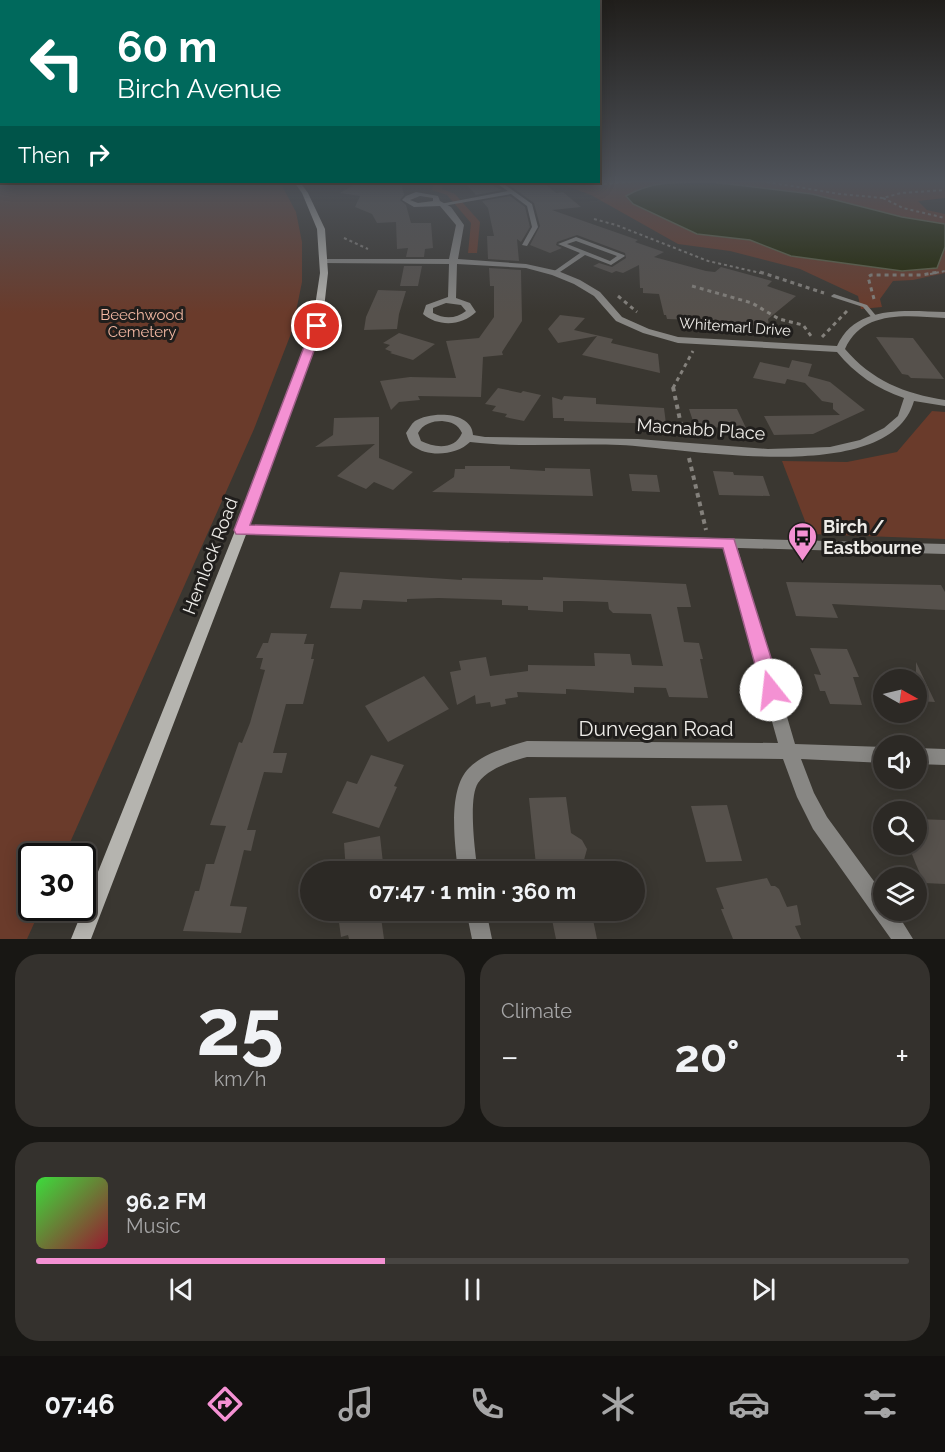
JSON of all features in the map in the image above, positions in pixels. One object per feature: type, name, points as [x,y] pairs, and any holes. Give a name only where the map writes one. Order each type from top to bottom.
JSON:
[{"type":"main road","name":"Hemlock Road","points":[[81,939],[241,530],[317,326],[324,261],[319,225]]},
{"type":"street","points":[[452,300],[453,262],[460,225]]},
{"type":"street","name":"Whitemarl Drive","points":[[324,261],[505,263],[555,273],[577,282],[597,294],[619,319],[646,331],[678,340],[840,349]]},
{"type":"street","points":[[945,315],[879,317],[862,321],[846,332],[840,349],[855,368],[866,377],[910,397],[945,403]]},
{"type":"street","name":"Macnabb Place","points":[[467,438],[510,444],[608,441],[786,453],[831,451],[861,444],[886,431],[902,418],[910,397]]},
{"type":"street","points":[[241,530],[945,549]]},
{"type":"street","points":[[729,543],[789,751],[806,797],[820,824],[903,939]]},
{"type":"street","name":"Dunvegan Road","points":[[466,861],[464,810],[470,780],[488,764],[526,749],[789,751],[873,755]]},
{"type":"street","points":[[927,756],[945,757]]},
{"type":"street","points":[[478,921],[482,939]]},
{"type":"lane","points":[[525,245],[535,225]]},
{"type":"lane","points":[[576,238],[622,256],[611,263],[585,253],[561,244],[576,238]]},
{"type":"lane","points":[[555,273],[585,253]]},
{"type":"lane","points":[[834,296],[864,306],[879,317]]},
{"type":"path","points":[[615,225],[708,261],[751,269],[834,296]]},
{"type":"path","points":[[879,317],[868,277],[921,275],[945,271]]},
{"type":"path","points":[[692,286],[752,303],[779,319],[803,325],[820,348]]},
{"type":"path","points":[[699,341],[673,387],[710,542]]},
{"type":"green space","name":"Beechwood Cemetery","points":[[0,225],[299,225],[302,242],[302,282],[292,331],[254,429],[70,843],[18,843],[18,921],[35,921],[27,939],[0,939]]},
{"type":"green space","points":[[471,225],[480,225],[477,253],[468,253]]},
{"type":"green space","points":[[644,225],[945,225],[945,273],[913,280],[893,281],[880,299],[882,307],[861,309],[858,296],[800,269],[730,251],[678,244]]},
{"type":"green space","points":[[932,411],[945,412],[945,539],[810,534],[782,461],[847,462],[897,452]]},
{"type":"shaded area","points":[[677,225],[945,225],[945,247],[937,268],[902,271],[791,256],[750,240],[697,234]]},
{"type":"building","points":[[396,225],[431,225],[433,248],[425,249],[424,257],[406,257],[408,248],[397,249]]},
{"type":"building","points":[[492,225],[529,225],[521,242],[517,239],[519,261],[488,259],[487,236],[494,236]]},
{"type":"building","points":[[594,225],[664,252],[654,257],[706,271],[715,272],[721,267],[772,281],[767,286],[796,296],[768,319],[769,326],[694,323],[693,320],[667,319],[659,294],[643,293],[643,288],[640,288],[639,265],[623,273],[616,271],[612,273],[593,266],[599,263],[612,267],[626,258],[625,253],[577,235],[557,242],[556,245],[562,248],[550,253],[530,245],[540,226]]},
{"type":"building","points":[[404,266],[422,266],[418,286],[400,286]]},
{"type":"building","points":[[489,268],[521,270],[522,321],[502,352],[503,355],[483,357],[481,397],[418,396],[420,400],[399,402],[391,410],[380,381],[410,377],[456,378],[446,341],[479,338],[494,317],[494,286],[490,286]]},
{"type":"building","points":[[378,290],[406,291],[397,329],[364,330],[366,317]]},
{"type":"building","points":[[560,315],[585,318],[574,330],[613,339],[611,343],[658,354],[660,373],[582,355],[597,336],[558,343],[548,329]]},
{"type":"building","points":[[399,333],[435,344],[413,360],[390,353],[392,352],[385,349],[390,345],[383,343]]},
{"type":"building","points":[[876,337],[913,338],[944,379],[911,378],[902,374]]},
{"type":"building","points":[[792,360],[812,364],[808,376],[830,382],[865,410],[813,434],[774,435],[764,416],[840,415],[833,409],[833,403],[822,401],[805,383],[787,379],[785,384],[753,378],[760,362],[789,368]]},
{"type":"building","points":[[498,388],[541,395],[524,421],[505,417],[507,414],[492,411],[496,406],[485,404]]},
{"type":"building","points":[[564,396],[596,398],[596,404],[664,408],[666,424],[564,421],[564,418],[553,418],[552,397],[562,400]]},
{"type":"building","points":[[689,409],[737,409],[746,428],[695,427]]},
{"type":"building","points":[[379,417],[379,458],[413,472],[393,490],[374,482],[366,489],[337,476],[375,444],[315,447],[333,435],[334,418]]},
{"type":"building","points":[[465,466],[510,466],[510,469],[545,471],[545,468],[590,469],[593,496],[432,492],[454,477],[455,469],[465,469]]},
{"type":"building","points":[[713,471],[733,472],[734,475],[763,476],[770,496],[719,495]]},
{"type":"building","points":[[629,474],[657,475],[660,492],[632,491]]},
{"type":"building","points":[[340,572],[462,580],[462,578],[543,580],[543,577],[686,584],[691,607],[677,607],[684,642],[699,643],[708,698],[669,697],[666,688],[634,687],[634,693],[566,689],[566,694],[517,692],[518,697],[505,699],[506,704],[491,707],[490,702],[476,704],[475,695],[457,705],[450,672],[461,670],[459,661],[486,657],[490,676],[528,671],[528,665],[595,666],[594,653],[630,654],[632,665],[663,666],[651,614],[613,613],[609,609],[608,602],[563,601],[563,612],[528,610],[528,606],[502,605],[502,600],[439,598],[407,599],[407,602],[363,600],[361,609],[330,608]]},
{"type":"building","points":[[786,582],[941,585],[945,592],[945,610],[832,604],[838,618],[796,616]]},
{"type":"building","points":[[271,633],[307,634],[304,644],[314,644],[311,659],[314,659],[303,704],[286,704],[273,753],[287,753],[282,773],[264,772],[247,830],[256,830],[251,851],[244,850],[230,906],[247,907],[241,933],[183,931],[195,891],[199,891],[206,864],[214,864],[226,826],[210,825],[239,742],[242,743],[250,723],[265,670],[260,669],[263,658],[256,658],[263,643],[268,643]]},
{"type":"building","points":[[810,648],[847,649],[859,677],[853,677],[862,705],[830,704],[825,691],[820,691],[814,674],[821,675]]},
{"type":"building","points":[[424,676],[449,709],[388,742],[365,706]]},
{"type":"building","points":[[927,685],[935,702],[927,702]]},
{"type":"building","points":[[371,755],[404,765],[379,828],[332,813],[347,781],[357,784]]},
{"type":"building","points":[[566,797],[571,833],[582,840],[587,849],[584,860],[536,861],[529,798]]},
{"type":"building","points":[[727,805],[742,861],[706,862],[691,806]]},
{"type":"building","points":[[927,819],[945,820],[945,884],[927,883],[927,867],[917,867],[913,855],[927,855]]},
{"type":"building","points":[[380,836],[383,861],[345,861],[344,843]]},
{"type":"building","points":[[767,878],[771,886],[779,889],[787,907],[797,905],[801,925],[795,926],[801,939],[733,939],[721,909],[724,909],[716,888]]},
{"type":"building","points":[[339,921],[382,921],[384,939],[349,939],[348,935],[341,937]]},
{"type":"building","points":[[552,921],[593,921],[597,939],[556,939]]},
{"type":"place","name":"Birch / Eastbourne","points":[[802,562]]},
{"type":"route","points":[[317,326],[241,530],[729,543],[771,690]]}]
